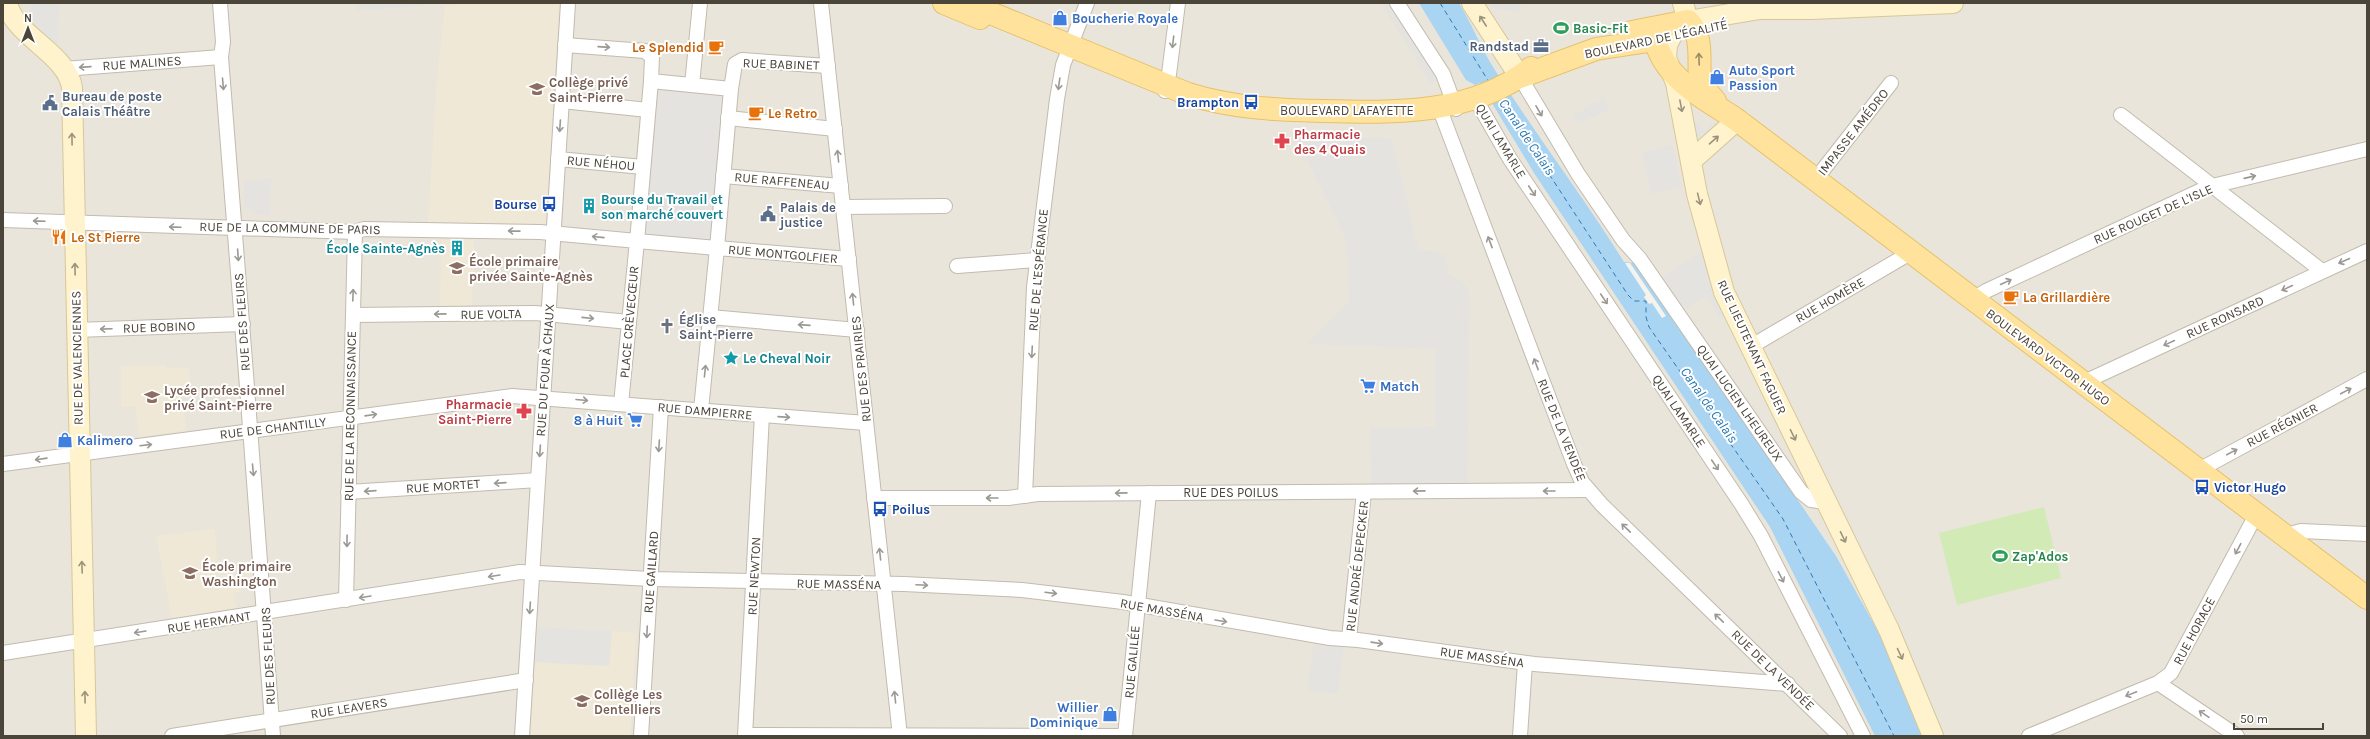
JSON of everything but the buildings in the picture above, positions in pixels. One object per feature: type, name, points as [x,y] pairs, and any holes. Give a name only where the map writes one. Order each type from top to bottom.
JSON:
[{"type":"main road","points":[[3,10],[7,3]]},
{"type":"main road","name":"RUE DE VALENCIENNES","points":[[7,3],[14,18],[64,69],[68,75],[72,88],[76,330],[86,736]]},
{"type":"main road","name":"BOULEVARD LAFAYETTE","points":[[944,3],[1068,50],[1211,109],[1250,116],[1318,123],[1361,125],[1391,124],[1448,108],[1475,98],[1520,77]]},
{"type":"main road","name":"BOULEVARD LAFAYETTE","points":[[966,3],[1068,50]]},
{"type":"main road","points":[[1472,3],[1520,77]]},
{"type":"main road","name":"BOULEVARD DE L'ÉGALITÉ","points":[[1520,77],[1551,56],[1589,41],[1679,24],[1811,6],[1953,3]]},
{"type":"main road","name":"BOULEVARD DE L'ÉGALITÉ","points":[[1520,77],[1596,49],[1679,24]]},
{"type":"main road","name":"BOULEVARD VICTOR HUGO","points":[[1679,24],[1660,55],[1669,69],[1685,85],[1733,118],[2367,598]]},
{"type":"main road","name":"BOULEVARD VICTOR HUGO","points":[[1679,24],[1700,75],[1703,87],[1733,118]]},
{"type":"main road","name":"RUE LIEUTENANT FAGUER","points":[[1669,69],[1676,83],[1691,160],[1719,278],[1750,347],[1826,502]]},
{"type":"main road","points":[[1691,160],[1733,118]]},
{"type":"main road","points":[[1826,502],[1905,665],[1933,736]]},
{"type":"street","name":"RUE DES FLEURS","points":[[220,3],[223,42],[221,57],[236,229],[273,736]]},
{"type":"street","name":"RUE DU FOUR À CHAUX","points":[[522,736],[568,3]]},
{"type":"street","points":[[692,85],[700,3]]},
{"type":"street","name":"RUE DES PRAIRIES","points":[[821,3],[900,736]]},
{"type":"street","name":"RUE DE L'ESPÉRANCE","points":[[1024,496],[1037,260],[1059,88],[1068,50],[1087,3]]},
{"type":"street","points":[[1165,90],[1178,3]]},
{"type":"street","name":"RUE DE LA VENDÉE","points":[[1397,3],[1443,74],[1448,108],[1558,424],[1579,476],[1588,490],[1840,736]]},
{"type":"street","name":"PLACE CRÈVECŒUR","points":[[565,45],[645,51],[652,57],[637,241],[621,404]]},
{"type":"street","name":"RUE MALINES","points":[[64,69],[221,57]]},
{"type":"street","name":"RUE BABINET","points":[[731,89],[733,68],[735,64],[742,60],[828,66]]},
{"type":"street","name":"QUAI LUCIEN LHEUREUX","points":[[1520,77],[1578,174],[1623,240],[1644,265],[1801,492],[1810,500],[1826,502]]},
{"type":"street","points":[[651,82],[731,89],[701,410]]},
{"type":"street","name":"IMPASSE AMÉDRO","points":[[1814,180],[1891,83]]},
{"type":"street","name":"QUAI LAMARLE","points":[[1475,98],[1510,159],[1753,523],[1863,736]]},
{"type":"street","points":[[562,101],[648,110]]},
{"type":"street","points":[[2121,115],[2322,271]]},
{"type":"street","points":[[728,118],[835,129]]},
{"type":"street","name":"RUE ROUGET DE L'ISLE","points":[[1972,300],[1986,291],[2212,186],[2367,149]]},
{"type":"street","name":"RUE NÉHOU","points":[[558,159],[643,167]]},
{"type":"street","name":"RUE RAFFENEAU","points":[[723,176],[841,186]]},
{"type":"street","points":[[844,207],[945,206]]},
{"type":"street","name":"RUE DE LA COMMUNE DE PARIS","points":[[3,220],[355,232],[367,229],[553,232],[637,241]]},
{"type":"street","name":"RUE DE LA RECONNAISSANCE","points":[[346,600],[355,232]]},
{"type":"street","points":[[637,241],[717,248]]},
{"type":"street","name":"RUE MONTGOLFIER","points":[[717,248],[849,259]]},
{"type":"street","name":"RUE RONSARD","points":[[2082,383],[2367,250]]},
{"type":"street","name":"RUE HOMÈRE","points":[[1750,347],[1910,253]]},
{"type":"street","points":[[957,266],[1037,260]]},
{"type":"street","name":"RUE VOLTA","points":[[353,315],[549,314],[629,322]]},
{"type":"street","points":[[710,317],[857,330]]},
{"type":"street","name":"RUE BOBINO","points":[[76,330],[243,324]]},
{"type":"street","name":"RUE RÉGNIER","points":[[2198,471],[2367,379]]},
{"type":"street","name":"RUE DE CHANTILLY","points":[[3,464],[250,432],[494,397],[544,397]]},
{"type":"street","name":"RUE DAMPIERRE","points":[[544,397],[866,423]]},
{"type":"street","name":"RUE GAILLARD","points":[[641,736],[661,407]]},
{"type":"street","name":"RUE NEWTON","points":[[745,735],[762,415]]},
{"type":"street","name":"RUE MORTET","points":[[348,492],[538,480]]},
{"type":"street","name":"RUE DES POILUS","points":[[874,498],[1008,498],[1024,496],[1149,493],[1588,490]]},
{"type":"street","name":"RUE ANDRÉ DEPECKER","points":[[1349,639],[1364,492]]},
{"type":"street","name":"RUE GALILÉE","points":[[1125,736],[1149,493]]},
{"type":"street","name":"RUE HORACE","points":[[2029,736],[2158,683],[2174,669],[2256,515]]},
{"type":"street","points":[[2284,536],[2301,531],[2367,534]]},
{"type":"street","name":"RUE HERMANT","points":[[3,653],[515,573],[532,573]]},
{"type":"street","name":"RUE MASSÉNA","points":[[532,573],[651,579],[1022,590],[1137,606],[1330,638],[1349,639],[1525,663],[1788,684]]},
{"type":"street","points":[[1520,736],[1525,663]]},
{"type":"street","name":"RUE LEAVERS","points":[[172,736],[526,680]]},
{"type":"street","points":[[2158,683],[2237,736]]},
{"type":"street","points":[[745,735],[1125,736]]},
{"type":"shaded area","points":[[3,3],[2367,3],[2367,736],[3,736]]},
{"type":"shaded area","points":[[32,3],[59,3],[58,45],[28,18]]},
{"type":"shaded area","points":[[356,3],[422,3],[422,6],[356,11]]},
{"type":"shaded area","points":[[463,3],[559,3],[546,225],[428,222],[437,81],[445,6]]},
{"type":"shaded area","points":[[1381,3],[1393,3],[1439,79],[1431,84]]},
{"type":"shaded area","points":[[1490,3],[1521,3],[1520,13],[1493,8]]},
{"type":"shaded area","points":[[653,85],[728,91],[715,244],[639,237]]},
{"type":"shaded area","points":[[1604,98],[1609,110],[1577,124],[1573,115],[1584,111],[1583,107]]},
{"type":"shaded area","points":[[1690,122],[1697,122],[1704,131],[1715,122],[1734,138],[1706,163],[1697,164]]},
{"type":"shaded area","points":[[1294,133],[1392,139],[1418,248],[1446,255],[1448,274],[1461,280],[1470,293],[1467,485],[1371,488],[1370,428],[1435,427],[1435,349],[1308,344],[1349,302],[1348,260],[1343,233]]},
{"type":"shaded area","points":[[1673,145],[1682,187],[1651,194],[1642,152]]},
{"type":"shaded area","points":[[272,178],[269,216],[259,214],[244,207],[244,182]]},
{"type":"shaded area","name":"École primaire privée Sainte-Agnès","points":[[441,240],[474,240],[472,305],[440,306]]},
{"type":"shaded area","points":[[1705,250],[1729,311],[1721,318],[1706,296],[1684,310],[1661,278]]},
{"type":"shaded area","name":"Lycée professionnel privé Saint-Pierre","points":[[166,365],[166,368],[188,368],[191,386],[181,388],[186,430],[139,437],[135,406],[121,407],[121,366]]},
{"type":"shaded area","name":"École primaire Washington","points":[[215,529],[218,574],[254,572],[254,577],[240,579],[241,592],[234,593],[236,608],[172,618],[156,536]]},
{"type":"shaded area","points":[[538,627],[612,631],[609,666],[535,662]]},
{"type":"shaded area","name":"Collège Les Dentelliers","points":[[612,631],[636,633],[630,736],[531,736],[535,662],[609,666]]},
{"type":"shaded area","points":[[1314,643],[1344,647],[1338,694],[1307,690]]},
{"type":"green space","name":"Zap'Ados","points":[[2044,507],[2061,578],[1957,605],[1939,533]]},
{"type":"water","name":"Canal de Calais","points":[[1419,3],[1459,3],[1493,67],[1624,262],[1636,263],[1836,556],[1880,635],[1924,736],[1875,736],[1770,527],[1534,173],[1480,83],[1475,85],[1466,80]]},
{"type":"pier","points":[[1625,263],[1630,263],[1666,316],[1662,318],[1652,303],[1649,304],[1644,297],[1646,295]]},
{"type":"ferry route","points":[[1440,3],[1489,82]]},
{"type":"ferry route","points":[[1500,99],[1628,295],[1634,301],[1646,301],[1646,317],[1649,327],[1783,519],[1894,736]]},
{"type":"place","name":"Boucherie Royale","points":[[1060,18]]},
{"type":"place","name":"Basic-Fit","points":[[1561,28]]},
{"type":"place","name":"Randstad","points":[[1541,46]]},
{"type":"place","name":"Le Splendid","points":[[716,47]]},
{"type":"place","name":"Auto Sport Passion","points":[[1717,77]]},
{"type":"place","name":"Collège privé Saint-Pierre","points":[[537,89]]},
{"type":"place","name":"Brampton","points":[[1251,102]]},
{"type":"place","name":"Bureau de poste Calais Théâtre","points":[[50,103]]},
{"type":"place","name":"Le Retro","points":[[756,113]]},
{"type":"place","name":"Pharmacie des 4 Quais","points":[[1282,141]]},
{"type":"place","name":"Bourse","points":[[549,204]]},
{"type":"place","name":"Bourse du Travail et son marché couvert","points":[[589,206]]},
{"type":"place","name":"Palais de justice","points":[[768,214]]},
{"type":"place","name":"Le St Pierre","points":[[59,237]]},
{"type":"place","name":"École Sainte-Agnès","points":[[457,248]]},
{"type":"place","name":"École primaire privée Sainte-Agnès","points":[[457,268]]},
{"type":"place","name":"La Grillardière","points":[[2011,297]]},
{"type":"place","name":"Église Saint-Pierre","points":[[667,326]]},
{"type":"place","name":"Le Cheval Noir","points":[[731,358]]},
{"type":"place","name":"Match","points":[[1368,386]]},
{"type":"place","name":"Lycée professionnel privé Saint-Pierre","points":[[152,397]]},
{"type":"place","name":"Pharmacie Saint-Pierre","points":[[524,411]]},
{"type":"place","name":"8 à Huit","points":[[635,420]]},
{"type":"place","name":"Kalimero","points":[[65,440]]},
{"type":"place","name":"Victor Hugo","points":[[2202,487]]},
{"type":"place","name":"Poilus","points":[[880,509]]},
{"type":"place","name":"Zap'Ados","points":[[2000,556]]},
{"type":"place","name":"École primaire Washington","points":[[190,573]]},
{"type":"place","name":"Collège Les Dentelliers","points":[[582,701]]},
{"type":"place","name":"Willier Dominique","points":[[1110,714]]}]
